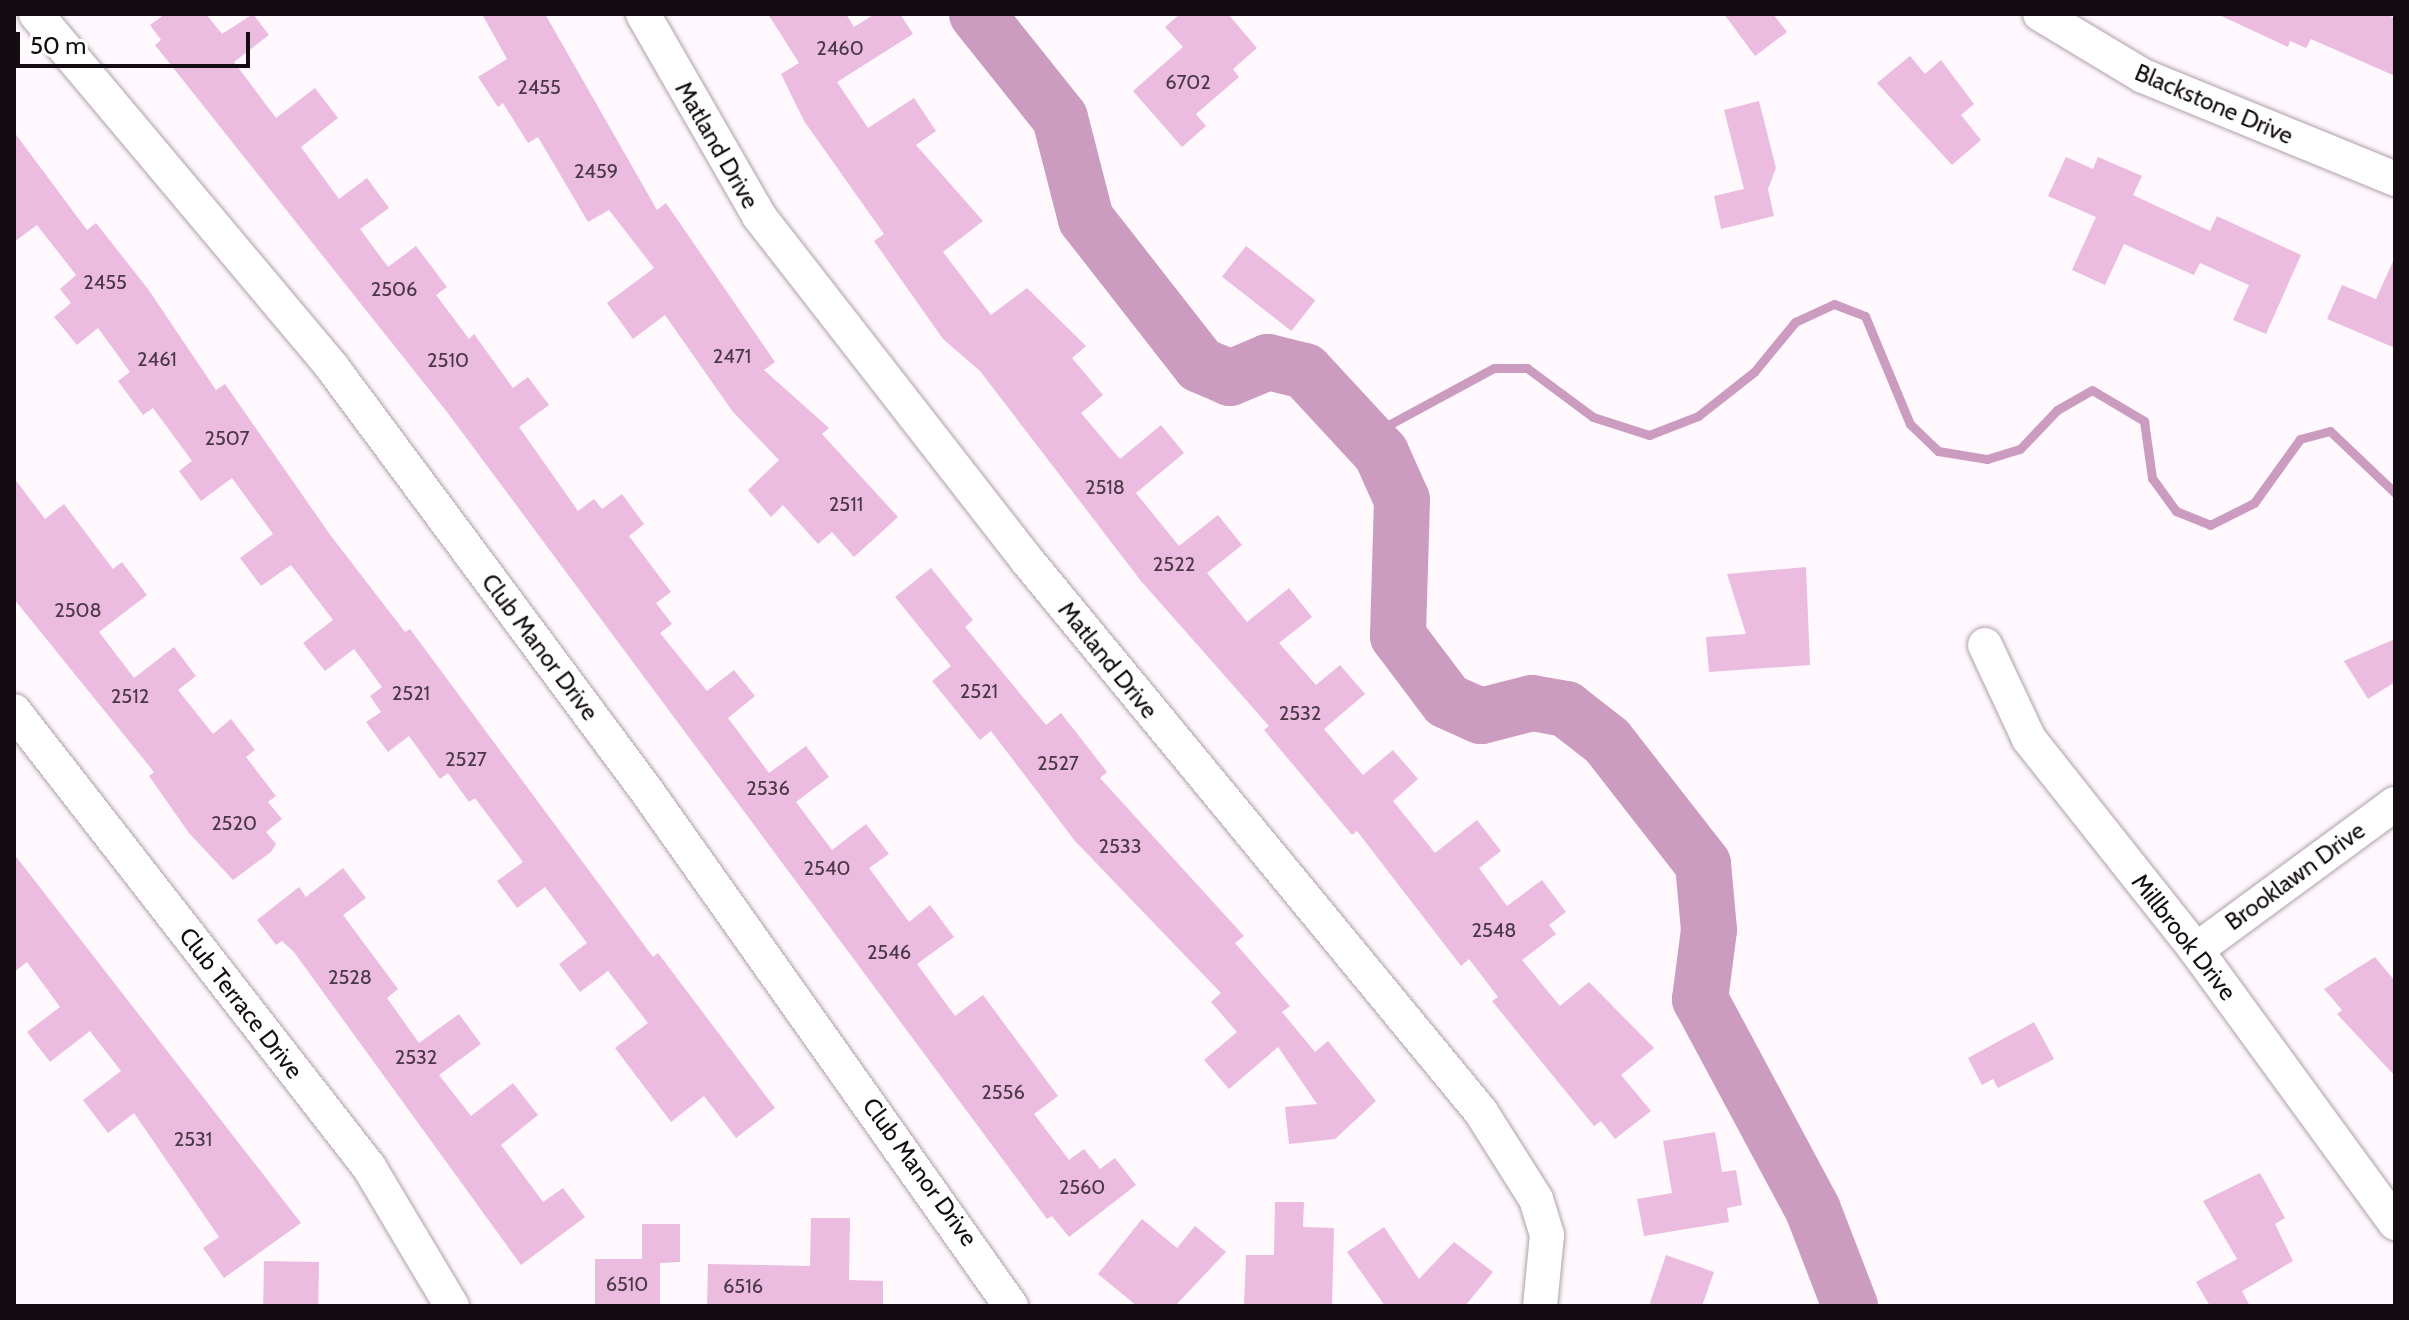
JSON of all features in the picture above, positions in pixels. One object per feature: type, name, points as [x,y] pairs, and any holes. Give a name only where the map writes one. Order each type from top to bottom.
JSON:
[{"type":"street","name":"Club Manor Drive","points":[[36,14],[332,367],[646,790],[1011,1306]]},
{"type":"street","name":"Matland Drive","points":[[643,14],[759,216],[1026,559],[1481,1112],[1536,1199],[1547,1235],[1540,1306]]},
{"type":"street","name":"Blackstone Drive","points":[[2040,14],[2143,76],[2395,179]]},
{"type":"street","name":"Millbrook Drive","points":[[1985,645],[2029,739],[2196,950],[2395,1223]]},
{"type":"street","name":"Club Terrace Drive","points":[[14,711],[369,1167],[452,1306]]},
{"type":"street","name":"Brooklawn Drive","points":[[2196,950],[2395,804]]},
{"type":"building","points":[[165,14],[206,14],[222,34],[253,14],[269,35],[234,62],[276,118],[315,88],[338,118],[301,147],[339,199],[367,178],[389,208],[360,229],[388,267],[416,246],[447,287],[436,295],[469,339],[474,334],[513,388],[528,377],[549,405],[519,427],[578,511],[594,499],[602,509],[622,494],[644,524],[629,536],[671,592],[656,603],[672,624],[660,633],[707,691],[734,670],[755,696],[728,718],[769,773],[806,746],[829,777],[796,802],[832,850],[866,824],[889,854],[869,868],[909,922],[930,905],[954,937],[917,964],[955,1016],[983,995],[1058,1096],[1034,1114],[1069,1160],[1084,1149],[1100,1169],[1115,1158],[1136,1185],[1069,1237],[1052,1216],[1047,1219],[447,412],[155,45],[161,40],[150,25]]},
{"type":"building","points":[[482,14],[545,14],[657,210],[666,203],[775,362],[764,370],[829,428],[822,434],[898,517],[854,557],[832,532],[818,544],[783,505],[771,517],[748,490],[779,460],[733,412],[665,315],[633,339],[607,303],[654,268],[609,210],[588,222],[538,137],[528,143],[503,103],[498,107],[478,77],[507,59]]},
{"type":"building","points":[[768,14],[846,14],[854,27],[875,14],[900,14],[913,34],[837,82],[868,128],[914,98],[936,131],[916,145],[983,221],[943,252],[991,315],[1027,288],[1086,346],[1072,358],[1103,395],[1081,413],[1120,459],[1161,425],[1184,453],[1136,493],[1179,546],[1218,515],[1242,545],[1207,573],[1247,622],[1289,588],[1312,617],[1279,643],[1316,685],[1340,665],[1365,694],[1324,729],[1363,775],[1393,750],[1418,779],[1393,801],[1435,853],[1477,820],[1501,851],[1479,868],[1507,906],[1542,880],[1566,912],[1549,925],[1556,934],[1522,960],[1560,1006],[1589,982],[1654,1048],[1621,1075],[1651,1111],[1615,1139],[1601,1121],[1594,1126],[1492,1001],[1498,997],[1469,959],[1461,966],[1357,831],[1352,835],[1264,730],[1269,726],[1141,581],[980,371],[943,339],[874,241],[884,234],[804,121],[781,74],[799,63]]},
{"type":"building","points":[[1180,14],[1228,14],[1257,48],[1233,69],[1239,77],[1196,114],[1206,126],[1182,147],[1133,91],[1183,47],[1165,27]]},
{"type":"building","points":[[1724,14],[1773,14],[1787,32],[1755,56]]},
{"type":"building","points":[[2217,14],[2385,14],[2395,18],[2395,76],[2311,39],[2306,48],[2290,41],[2288,47]]},
{"type":"building","points":[[1910,56],[1925,74],[1941,60],[1974,104],[1961,115],[1981,140],[1952,165],[1877,83]]},
{"type":"building","points":[[1759,101],[1776,168],[1768,189],[1774,216],[1721,229],[1714,196],[1744,189],[1724,110]]},
{"type":"building","points":[[14,132],[87,230],[96,223],[148,289],[216,390],[225,384],[331,536],[405,632],[410,629],[653,957],[658,953],[775,1108],[736,1138],[704,1096],[671,1122],[615,1048],[648,1023],[608,971],[580,992],[559,964],[587,943],[545,887],[517,908],[497,881],[523,862],[475,798],[469,802],[448,773],[440,779],[409,736],[388,752],[366,722],[381,712],[370,696],[382,687],[354,649],[325,671],[303,643],[333,620],[291,565],[261,586],[240,558],[273,534],[232,478],[201,501],[179,471],[192,461],[153,408],[143,415],[118,381],[130,372],[98,328],[77,345],[54,317],[71,303],[60,289],[76,275],[37,225],[14,242]]},
{"type":"building","points":[[2066,157],[2093,169],[2098,157],[2142,176],[2133,195],[2210,231],[2217,216],[2301,255],[2266,334],[2233,320],[2249,285],[2200,263],[2194,275],[2124,244],[2105,285],[2072,270],[2096,217],[2048,196]]},
{"type":"building","points":[[1246,246],[1315,300],[1291,331],[1222,277]]},
{"type":"building","points":[[2395,257],[2395,348],[2327,319],[2342,285],[2376,299]]},
{"type":"building","points":[[14,478],[45,519],[64,504],[113,569],[122,562],[147,595],[99,632],[134,678],[174,647],[196,676],[178,690],[213,734],[231,719],[255,750],[246,757],[276,796],[268,802],[282,819],[266,832],[276,844],[271,852],[233,880],[189,833],[149,776],[154,772],[14,599]]},
{"type":"building","points":[[1806,567],[1810,665],[1709,672],[1706,637],[1746,634],[1727,574]]},
{"type":"building","points":[[931,568],[973,620],[965,627],[1046,725],[1061,713],[1107,772],[1100,778],[1244,936],[1235,943],[1290,1006],[1282,1012],[1315,1052],[1328,1041],[1376,1101],[1335,1139],[1289,1144],[1285,1107],[1317,1104],[1278,1047],[1229,1089],[1204,1060],[1237,1032],[1211,1002],[1221,993],[1075,841],[991,731],[980,740],[932,681],[951,666],[895,597]]},
{"type":"building","points":[[2395,639],[2395,682],[2368,699],[2344,661]]},
{"type":"building","points":[[14,854],[301,1223],[224,1278],[203,1248],[219,1237],[134,1113],[108,1133],[83,1100],[121,1071],[90,1031],[50,1062],[27,1032],[60,1007],[27,962],[14,972]]},
{"type":"building","points":[[343,868],[366,898],[343,915],[398,989],[387,998],[419,1043],[459,1014],[481,1044],[439,1075],[471,1116],[513,1083],[538,1115],[501,1145],[543,1202],[563,1188],[585,1217],[521,1265],[294,952],[282,941],[276,945],[257,920],[299,887],[306,897]]},
{"type":"building","points":[[2375,957],[2395,981],[2395,1076],[2337,1014],[2342,1010],[2324,989]]},
{"type":"building","points":[[2034,1022],[2054,1059],[1998,1088],[1993,1079],[1982,1085],[1968,1058]]},
{"type":"building","points":[[1715,1132],[1722,1172],[1736,1170],[1742,1205],[1727,1208],[1729,1222],[1644,1236],[1637,1199],[1672,1193],[1663,1141]]},
{"type":"building","points":[[2260,1173],[2285,1218],[2275,1224],[2293,1261],[2242,1291],[2250,1306],[2210,1306],[2196,1282],[2237,1259],[2203,1201]]},
{"type":"building","points":[[1275,1202],[1304,1202],[1303,1227],[1334,1228],[1332,1306],[1244,1306],[1246,1255],[1274,1255]]},
{"type":"building","points":[[811,1218],[850,1218],[849,1280],[883,1281],[883,1306],[707,1306],[708,1264],[810,1266]]},
{"type":"building","points":[[1142,1219],[1177,1248],[1195,1226],[1226,1252],[1175,1306],[1137,1306],[1098,1274]]},
{"type":"building","points":[[642,1224],[680,1224],[680,1262],[660,1263],[660,1306],[595,1306],[595,1259],[642,1259]]},
{"type":"building","points":[[1384,1227],[1419,1279],[1454,1242],[1493,1272],[1465,1306],[1385,1306],[1347,1252]]},
{"type":"building","points":[[1666,1255],[1714,1272],[1702,1306],[1649,1306]]},
{"type":"building","points":[[264,1261],[319,1262],[318,1306],[263,1306]]},
{"type":"waterway","points":[[977,14],[1060,118],[1086,219],[1200,365],[1230,378],[1268,362],[1305,371],[1381,453],[1402,500],[1398,636],[1447,701],[1481,716],[1532,703],[1566,709],[1607,741],[1703,864],[1709,930],[1700,999],[1813,1210],[1850,1306]]},
{"type":"waterway","points":[[1368,436],[1494,368],[1527,368],[1593,417],[1649,435],[1698,416],[1754,372],[1795,322],[1834,304],[1865,316],[1910,424],[1938,451],[1987,459],[2020,449],[2057,410],[2092,390],[2144,421],[2152,478],[2176,511],[2210,525],[2254,503],[2300,439],[2330,431],[2395,493]]}]
